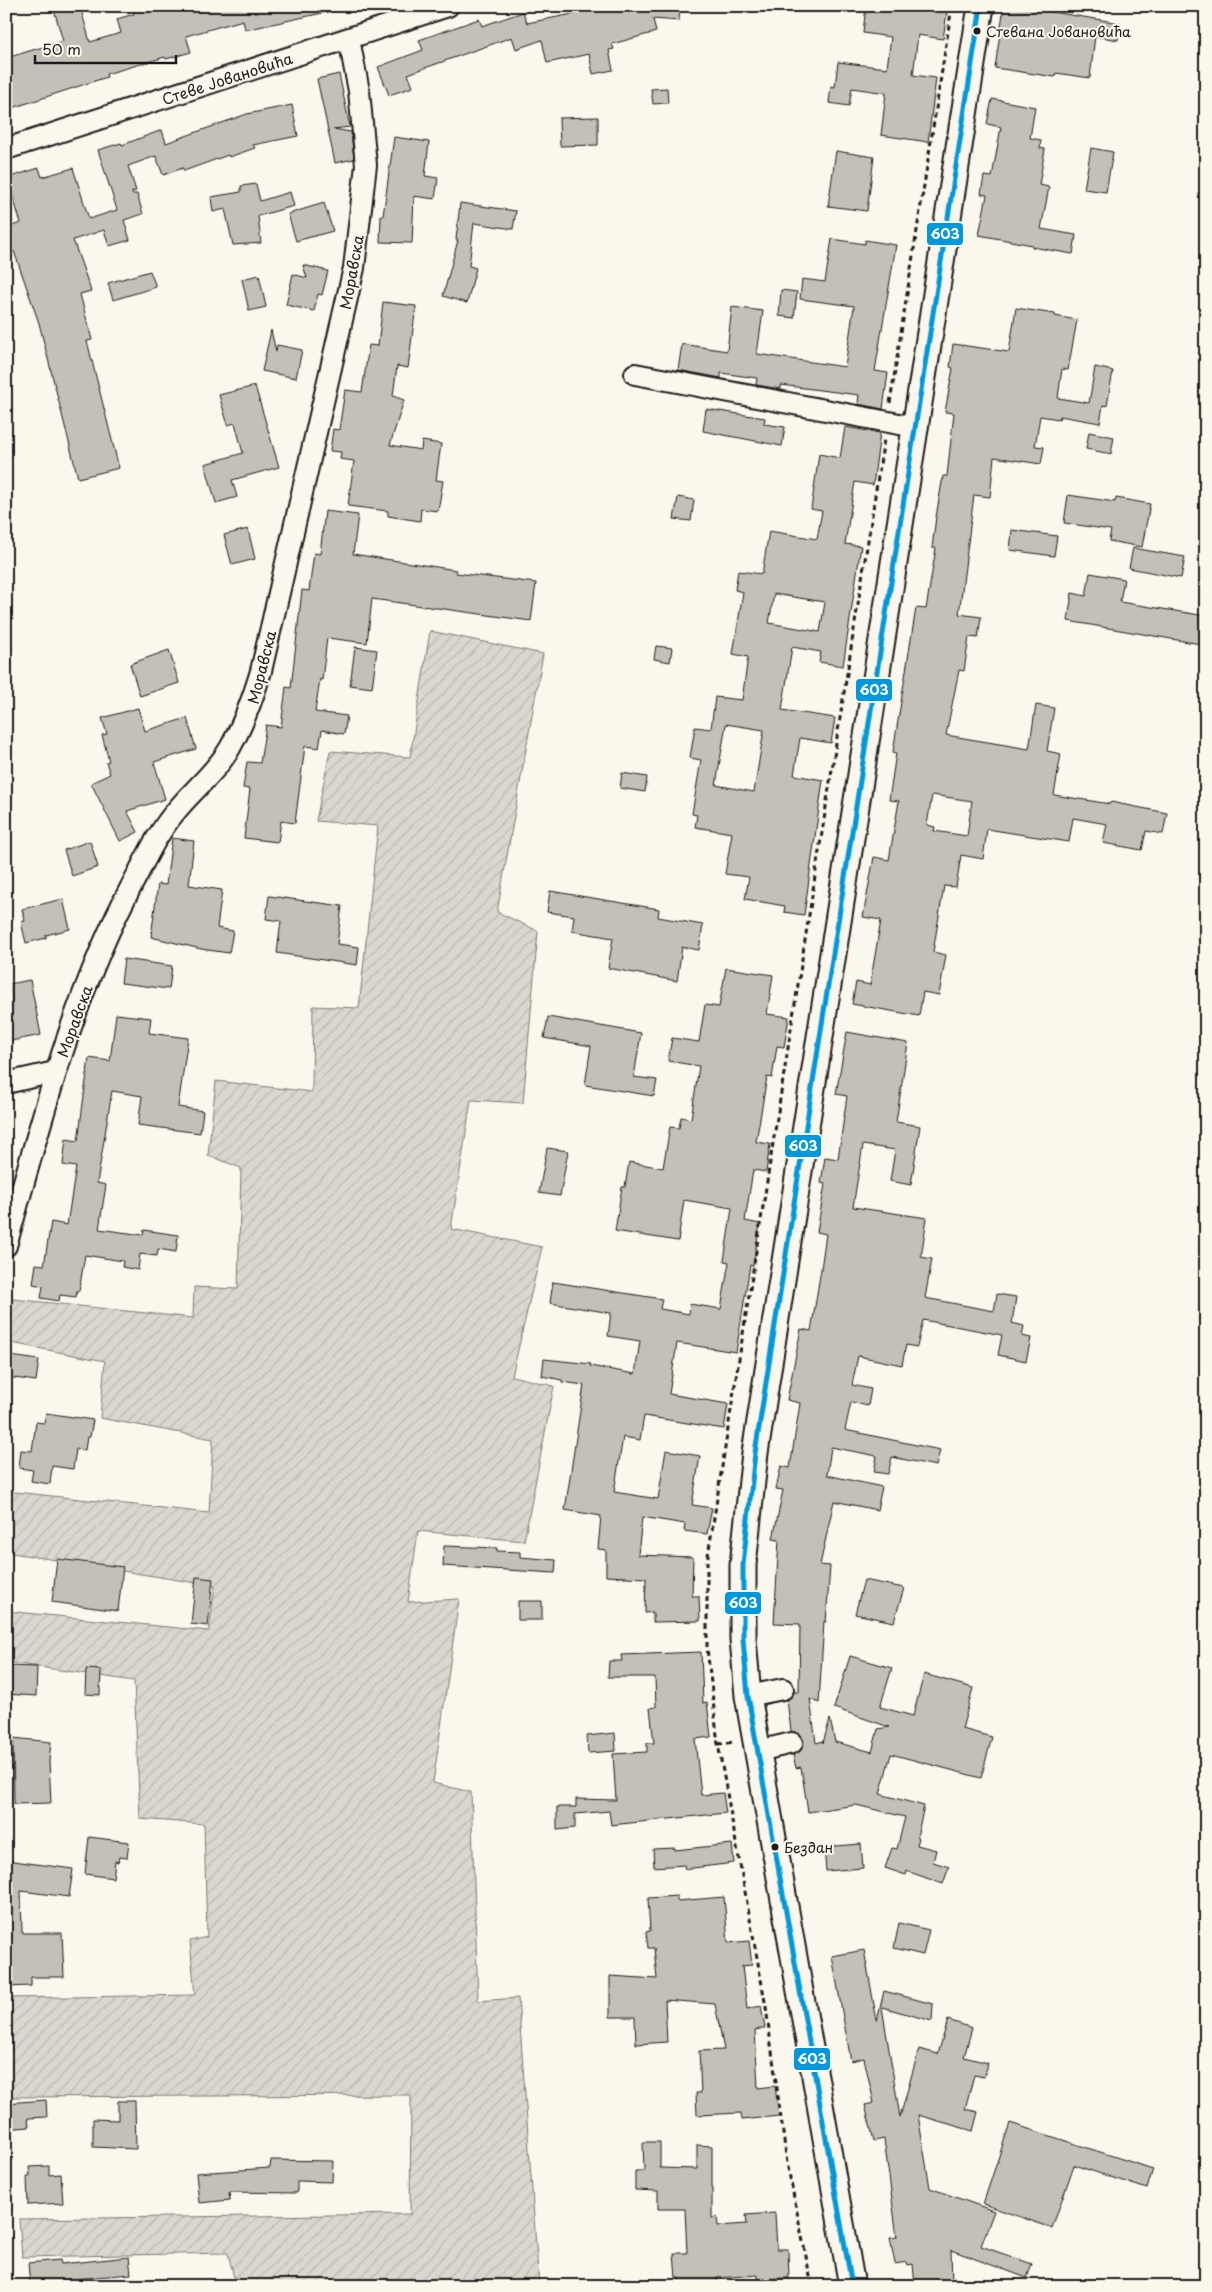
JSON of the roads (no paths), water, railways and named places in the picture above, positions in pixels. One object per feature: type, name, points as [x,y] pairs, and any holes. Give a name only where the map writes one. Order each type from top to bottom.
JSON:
[{"type":"main road","points":[[852,2286],[748,1696],[743,1639],[743,1565],[755,1452],[981,6]]},
{"type":"street","name":"Стеве Јовановића","points":[[6,149],[448,6]]},
{"type":"street","name":"Моравска","points":[[6,1246],[55,1072],[81,997],[132,885],[160,834],[175,812],[229,750],[249,710],[261,671],[354,268],[366,165],[359,91],[349,39]]},
{"type":"street","points":[[636,374],[915,427]]},
{"type":"street","points":[[6,1083],[55,1072]]},
{"type":"street","points":[[748,1696],[783,1689]]},
{"type":"street","points":[[758,1751],[792,1743]]},
{"type":"place","name":"Стевана Јовановића","points":[[977,31]]},
{"type":"place","name":"Бездан","points":[[775,1847]]}]
